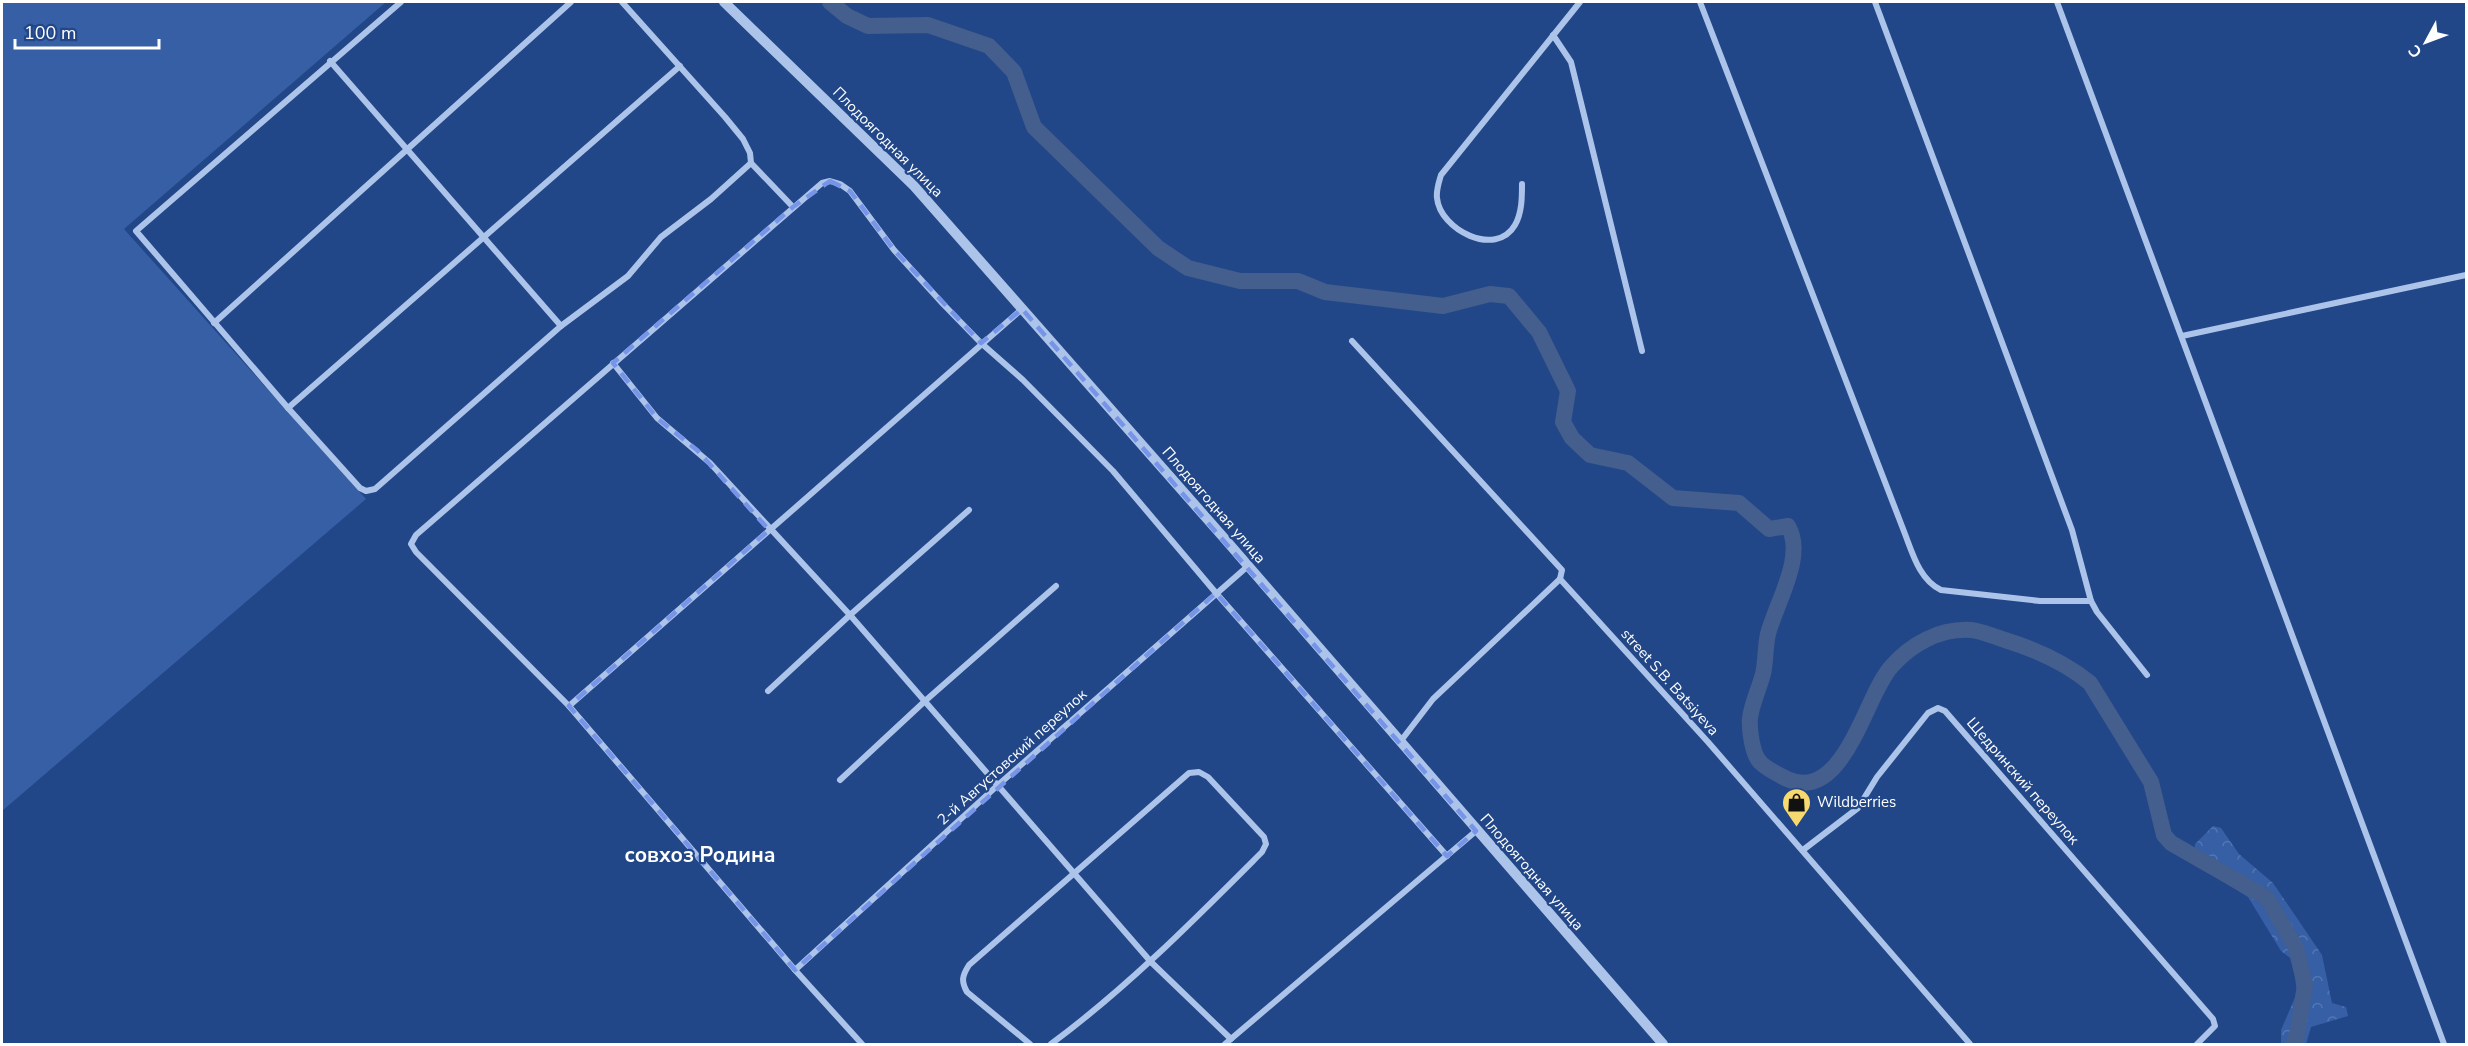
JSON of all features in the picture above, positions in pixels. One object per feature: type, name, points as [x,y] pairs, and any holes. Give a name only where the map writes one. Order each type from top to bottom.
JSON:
[{"type":"street","points":[[401,2],[136,231],[288,408],[360,488],[366,491],[375,489],[561,326],[628,276],[662,237],[711,199],[751,163]]},
{"type":"street","points":[[214,323],[571,2]]},
{"type":"street","points":[[622,2],[743,138],[750,153],[751,163],[793,207]]},
{"type":"street","name":"Плодоягодная улица","points":[[724,2],[914,186],[1663,1044]]},
{"type":"street","points":[[1522,183],[1520,212],[1515,225],[1499,239],[1477,238],[1463,233],[1449,223],[1441,211],[1437,198],[1441,175],[1580,2]]},
{"type":"street","points":[[1701,2],[1901,523],[1925,578],[1932,586],[1941,590],[2040,601],[2091,601]]},
{"type":"street","points":[[1875,2],[2072,530],[2091,601],[2097,612],[2148,675]]},
{"type":"street","points":[[2057,2],[2444,1044]]},
{"type":"street","points":[[1553,35],[1571,62],[1642,351]]},
{"type":"street","points":[[330,61],[561,326]]},
{"type":"street","points":[[288,408],[680,66]]},
{"type":"street","points":[[862,1044],[795,970],[569,706],[416,552],[411,544],[416,535],[822,183],[830,181],[850,191],[894,250],[981,344],[1023,380],[1113,471],[1216,593],[1447,856]]},
{"type":"street","points":[[2182,336],[2466,275]]},
{"type":"street","points":[[569,706],[1022,309]]},
{"type":"street","name":"street S.B. Batsiyeva","points":[[1352,341],[1562,570],[1560,579],[1803,850],[1970,1044]]},
{"type":"street","points":[[613,363],[657,418],[674,435],[697,450],[850,615],[1151,962],[1231,1039]]},
{"type":"street","points":[[768,691],[969,510]]},
{"type":"street","name":"2-й Августовский переулок","points":[[795,970],[998,785],[1248,566]]},
{"type":"street","points":[[1400,743],[1433,699],[1560,579]]},
{"type":"street","points":[[840,780],[1056,585]]},
{"type":"street","name":"Щедринский переулок","points":[[1803,850],[1858,808],[1877,777],[1928,713],[1938,708],[1945,711],[2213,1019],[2215,1026],[2197,1044]]},
{"type":"street","points":[[1030,1044],[967,992],[962,982],[963,974],[969,965],[1189,773],[1199,772],[1208,777],[1264,837],[1266,844],[1262,852],[1151,962],[1086,1018],[1051,1044]]},
{"type":"street","points":[[1225,1044],[1476,831]]},
{"type":"highlighted area","points":[[830,181],[850,191],[894,250],[981,343],[1022,309],[1476,831],[1447,856],[1216,593],[795,970],[569,706],[769,530],[697,450],[657,418],[613,363],[793,207]]},
{"type":"green space","points":[[2,2],[386,2],[124,229],[366,499],[2,811]]},
{"type":"green space","points":[[2213,826],[2221,828],[2239,854],[2273,883],[2322,955],[2332,1003],[2346,1007],[2348,1016],[2311,1027],[2306,1044],[2281,1044],[2281,1030],[2297,993],[2293,960],[2281,951],[2248,897],[2193,863],[2195,844]]},
{"type":"waterway","points":[[830,2],[847,16],[868,26],[928,25],[989,46],[1014,72],[1034,127],[1158,248],[1188,268],[1240,281],[1298,281],[1325,292],[1443,306],[1490,294],[1509,296],[1539,332],[1568,391],[1563,422],[1572,438],[1590,455],[1628,463],[1673,498],[1739,503],[1769,529],[1788,526],[1793,538],[1792,565],[1768,634],[1763,674],[1750,718],[1752,741],[1757,758],[1762,764],[1787,779],[1807,783],[1824,776],[1838,762],[1851,743],[1881,681],[1891,667],[1908,651],[1937,635],[1959,630],[1984,633],[2039,653],[2081,676],[2090,683],[2151,782],[2164,835],[2171,843],[2267,898],[2296,948],[2305,985],[2297,1035],[2293,1044]]},
{"type":"place","name":"Wildberries","points":[[1796,828]]},
{"type":"district","name":"совхоз Родина","points":[[700,855]]}]
